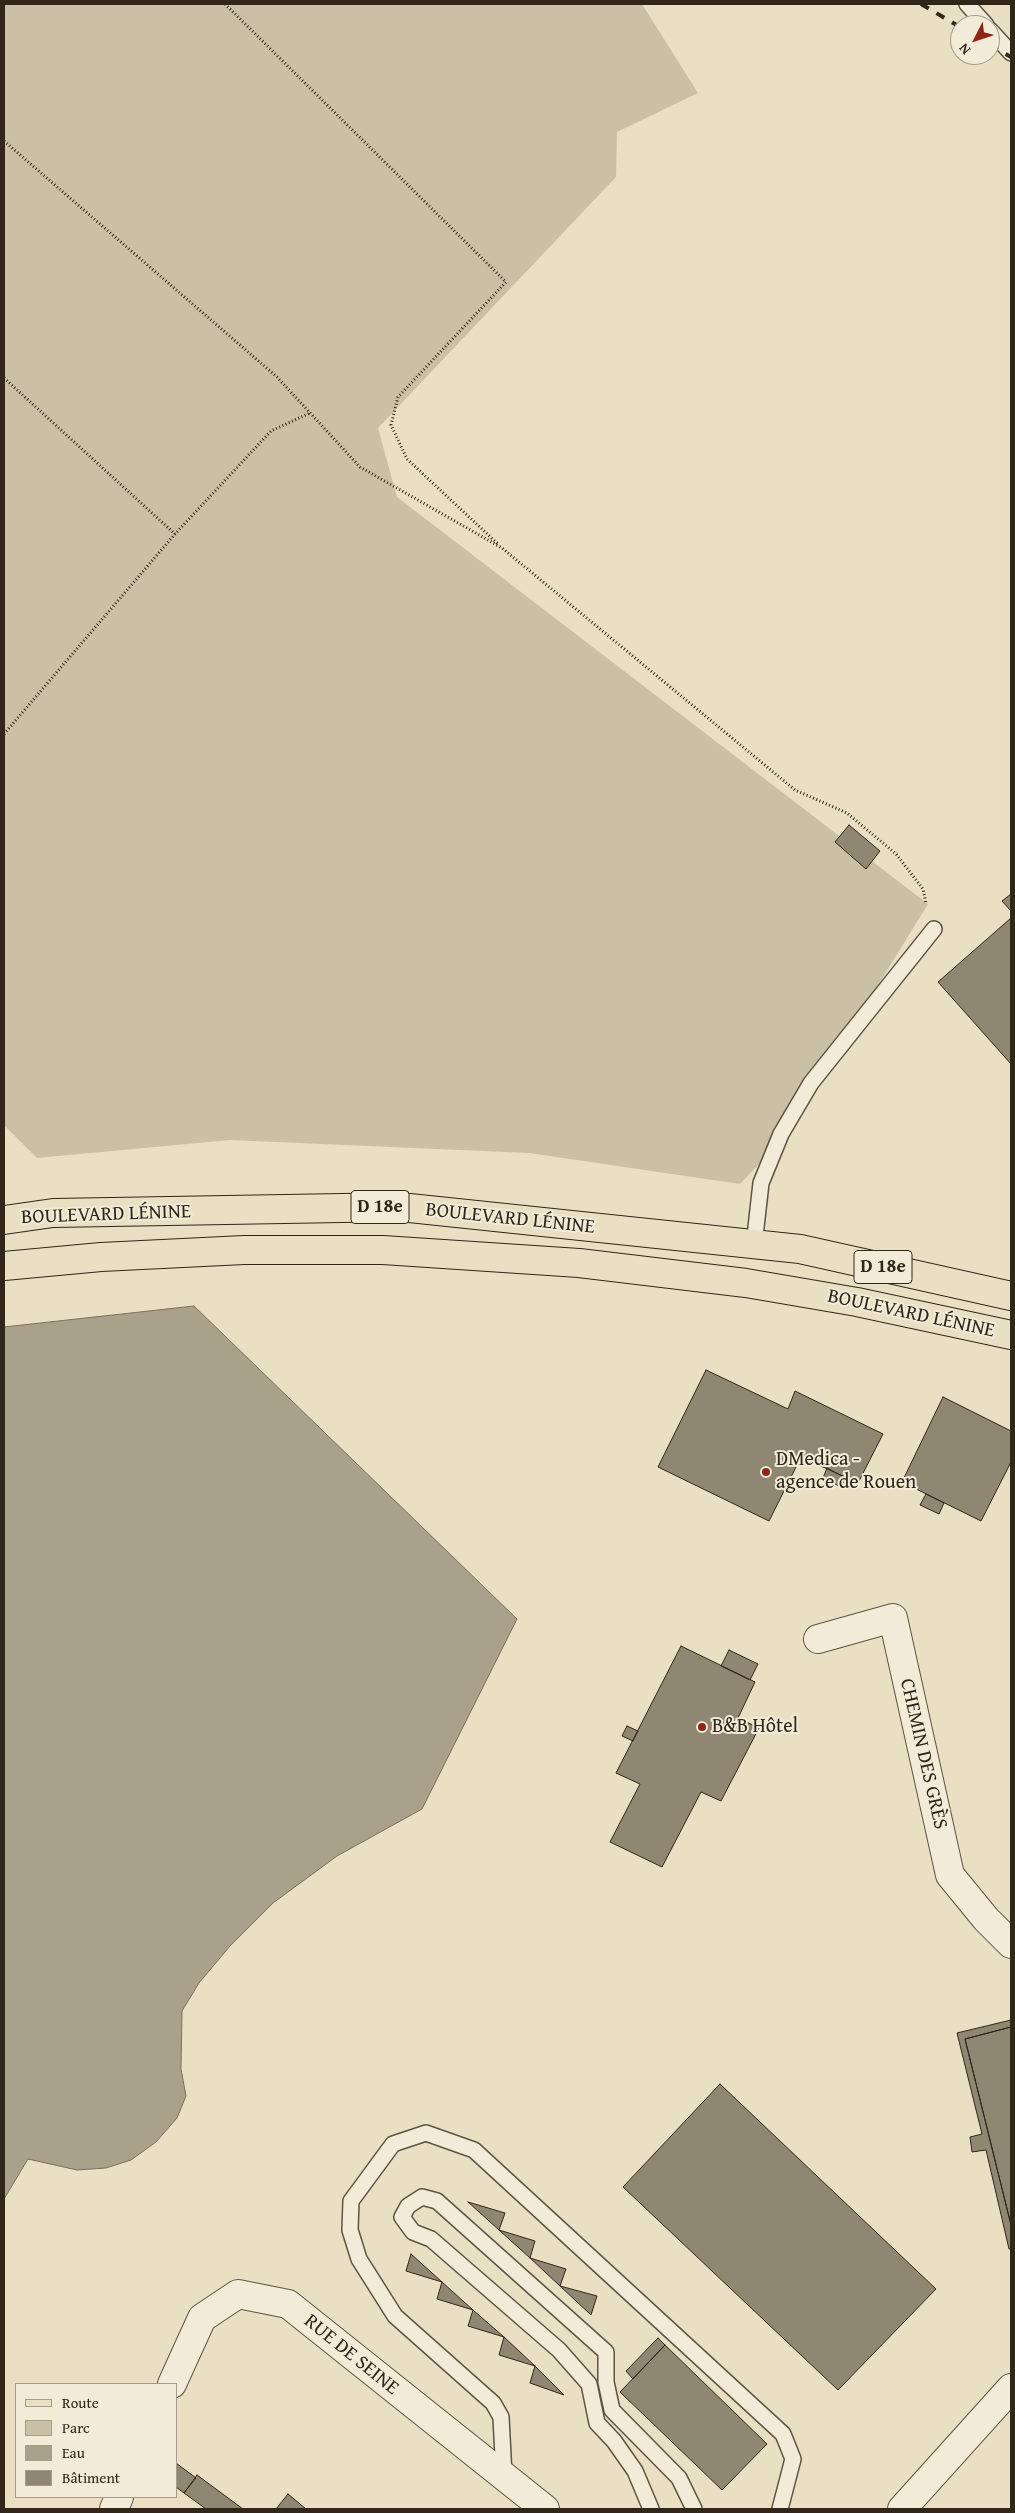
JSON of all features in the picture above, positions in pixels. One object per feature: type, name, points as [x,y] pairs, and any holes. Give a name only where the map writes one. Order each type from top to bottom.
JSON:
[{"type":"main road","name":"BOULEVARD LÉNINE","points":[[4,1220],[53,1213],[400,1207],[800,1249],[1011,1296]]},
{"type":"main road","name":"BOULEVARD LÉNINE","points":[[4,1266],[101,1257],[244,1250],[383,1250],[580,1263],[756,1285],[857,1302],[1011,1335]]},
{"type":"street","name":"CHEMIN DES GRÈS","points":[[818,1639],[893,1618],[950,1875],[986,1920],[1011,1944]]},
{"type":"street","name":"RUE DE SEINE","points":[[172,2383],[202,2318],[238,2294],[288,2304],[545,2509]]},
{"type":"street","points":[[902,2509],[1011,2388]]},
{"type":"lane","points":[[967,4],[977,15]]},
{"type":"lane","points":[[1000,41],[1011,54]]},
{"type":"lane","points":[[754,1245],[761,1183],[781,1134],[811,1083],[934,930]]},
{"type":"lane","points":[[504,2476],[501,2417],[493,2403],[395,2316],[359,2259],[350,2230],[351,2201],[393,2144],[426,2133],[474,2150],[783,2434],[793,2459],[780,2509]]},
{"type":"lane","points":[[650,2509],[636,2470],[614,2441],[597,2423],[589,2384],[559,2350],[431,2239],[413,2232],[402,2217],[408,2206],[422,2197],[437,2201],[606,2352],[606,2382],[612,2410],[679,2478],[694,2509]]},
{"type":"path","points":[[225,4],[506,282],[398,398],[391,425],[407,459],[502,548],[795,790],[848,813],[896,854],[923,889],[934,930]]},
{"type":"path","points":[[4,141],[277,377],[360,467],[502,548]]},
{"type":"path","points":[[4,378],[175,534]]},
{"type":"path","points":[[4,734],[175,534],[271,430],[310,412]]},
{"type":"green space","points":[[4,4],[642,4],[698,93],[617,132],[616,177],[378,428],[397,497],[928,904],[784,1138],[740,1184],[529,1153],[230,1140],[37,1158],[4,1125]]},
{"type":"water","points":[[194,1306],[517,1619],[422,1809],[337,1856],[273,1903],[230,1946],[199,1983],[182,2011],[181,2069],[186,2096],[177,2118],[156,2142],[131,2160],[106,2168],[77,2170],[28,2159],[4,2199],[4,1327]]},
{"type":"building","points":[[849,825],[880,851],[866,869],[835,842]]},
{"type":"building","points":[[1011,894],[1011,911],[1002,901]]},
{"type":"building","points":[[1011,918],[1011,1064],[938,982]]},
{"type":"building","points":[[706,1370],[788,1409],[795,1391],[883,1434],[858,1483],[801,1457],[769,1521],[658,1467]]},
{"type":"building","points":[[943,1397],[1011,1431],[1011,1462],[981,1521],[902,1482]]},
{"type":"building","points":[[827,1468],[846,1478],[841,1487],[823,1478]]},
{"type":"building","points":[[926,1494],[944,1503],[939,1514],[920,1505]]},
{"type":"building","points":[[681,1646],[755,1682],[738,1718],[759,1728],[721,1801],[701,1792],[662,1867],[610,1842],[640,1784],[616,1773]]},
{"type":"building","points":[[729,1650],[758,1664],[750,1680],[721,1666]]},
{"type":"building","points":[[627,1726],[638,1731],[633,1741],[622,1736]]},
{"type":"building","points":[[1011,2020],[1011,2027],[965,2039],[1011,2225],[1011,2249],[1009,2249],[986,2150],[972,2152],[970,2137],[982,2134],[957,2033]]},
{"type":"building","points":[[1011,2027],[1011,2225],[965,2039]]},
{"type":"building","points":[[720,2084],[936,2289],[838,2390],[623,2187]]},
{"type":"building","points":[[468,2202],[505,2213],[499,2230]]},
{"type":"building","points":[[499,2230],[535,2241],[530,2258]]},
{"type":"building","points":[[411,2254],[442,2282],[406,2271]]},
{"type":"building","points":[[530,2258],[566,2269],[560,2286]]},
{"type":"building","points":[[442,2282],[473,2310],[437,2299]]},
{"type":"building","points":[[560,2286],[597,2296],[591,2315]]},
{"type":"building","points":[[473,2310],[504,2337],[468,2326]]},
{"type":"building","points":[[504,2337],[535,2366],[499,2355]]},
{"type":"building","points":[[658,2338],[665,2345],[633,2379],[626,2371]]},
{"type":"building","points":[[665,2345],[767,2444],[722,2490],[620,2392]]},
{"type":"building","points":[[535,2366],[564,2395],[530,2383]]},
{"type":"building","points":[[178,2464],[196,2478],[184,2493],[178,2488]]},
{"type":"building","points":[[197,2475],[243,2509],[206,2509],[184,2493]]},
{"type":"building","points":[[288,2494],[306,2509],[276,2509]]},
{"type":"railway","points":[[921,4],[950,21]]},
{"type":"railway","points":[[1000,51],[1011,57]]},
{"type":"place","name":"DMedica - agence de Rouen","points":[[766,1472]]},
{"type":"place","name":"B&B Hôtel","points":[[702,1727]]}]
